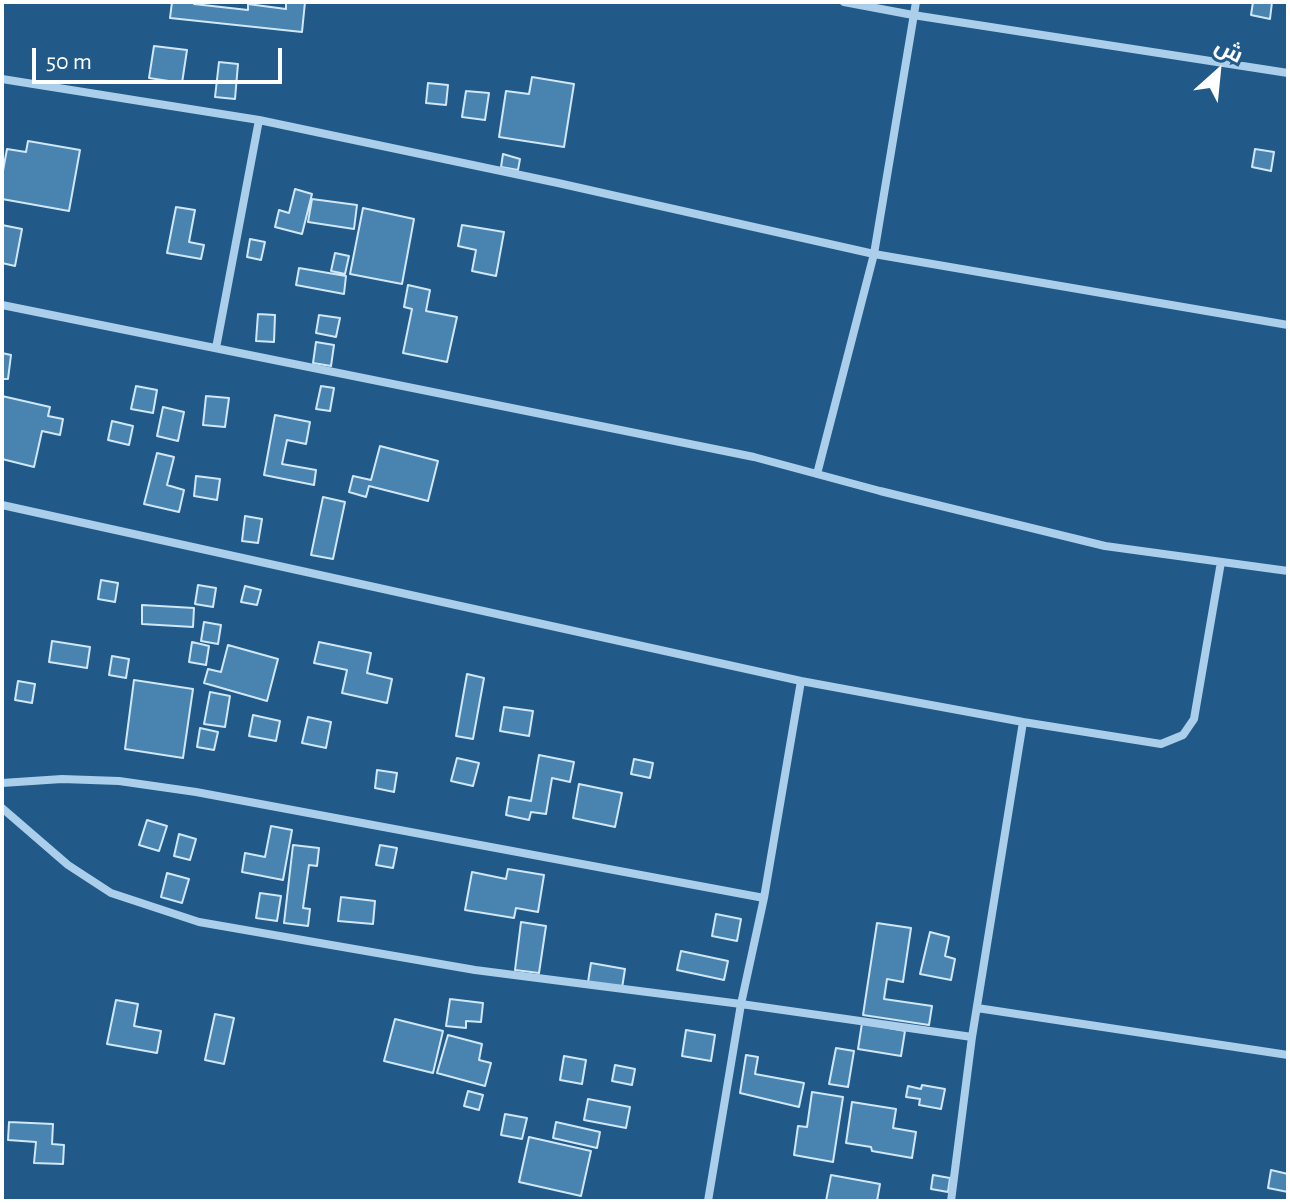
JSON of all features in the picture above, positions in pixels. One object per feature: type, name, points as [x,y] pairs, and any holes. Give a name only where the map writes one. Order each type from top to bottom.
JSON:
[{"type":"street","points":[[844,2],[1288,73]]},
{"type":"street","points":[[817,474],[874,254],[916,2]]},
{"type":"street","points":[[2,79],[259,120],[874,254],[1288,325]]},
{"type":"street","points":[[216,348],[259,120]]},
{"type":"street","points":[[2,305],[754,457],[1105,546],[1288,571]]},
{"type":"street","points":[[2,505],[801,681],[1161,744],[1183,735],[1194,719],[1221,562]]},
{"type":"street","points":[[708,1201],[801,681]]},
{"type":"street","points":[[951,1201],[972,1037],[1023,722]]},
{"type":"street","points":[[2,783],[62,779],[119,781],[196,792],[764,898]]},
{"type":"street","points":[[2,808],[68,865],[111,893],[199,922],[475,970],[972,1037]]},
{"type":"street","points":[[977,1008],[1288,1055]]},
{"type":"building","points":[[172,2],[248,10],[248,4],[286,9],[286,2],[305,2],[302,32],[170,18]]},
{"type":"building","points":[[1253,2],[1272,2],[1270,19],[1251,15]]},
{"type":"building","points":[[154,46],[187,50],[182,83],[149,78]]},
{"type":"building","points":[[219,62],[238,64],[235,99],[215,97]]},
{"type":"building","points":[[532,77],[574,84],[564,147],[499,137],[506,91],[529,94]]},
{"type":"building","points":[[428,83],[448,85],[446,105],[426,103]]},
{"type":"building","points":[[466,91],[489,93],[485,120],[462,117]]},
{"type":"building","points":[[28,141],[80,150],[69,211],[2,199],[7,149],[26,152]]},
{"type":"building","points":[[1255,149],[1274,152],[1271,171],[1252,167]]},
{"type":"building","points":[[503,154],[520,159],[518,170],[501,167]]},
{"type":"building","points":[[295,189],[312,194],[302,234],[275,227],[279,210],[289,213]]},
{"type":"building","points":[[312,199],[357,205],[354,229],[308,222]]},
{"type":"building","points":[[176,207],[195,210],[189,242],[204,245],[201,259],[167,253]]},
{"type":"building","points":[[363,208],[414,219],[402,284],[350,274]]},
{"type":"building","points":[[2,225],[22,229],[15,266],[2,263]]},
{"type":"building","points":[[462,225],[504,232],[496,276],[472,271],[476,250],[458,246]]},
{"type":"building","points":[[250,239],[265,242],[261,260],[247,257]]},
{"type":"building","points":[[335,253],[349,256],[345,274],[331,271]]},
{"type":"building","points":[[299,268],[346,276],[344,294],[296,285]]},
{"type":"building","points":[[408,285],[430,290],[426,311],[457,317],[447,362],[403,353],[412,309],[404,307]]},
{"type":"building","points":[[258,314],[275,315],[274,342],[256,341]]},
{"type":"building","points":[[319,315],[340,318],[336,337],[316,333]]},
{"type":"building","points":[[316,342],[334,345],[331,366],[313,363]]},
{"type":"building","points":[[2,353],[11,355],[8,379],[2,379]]},
{"type":"building","points":[[136,386],[157,390],[153,413],[131,409]]},
{"type":"building","points":[[321,386],[334,388],[330,411],[316,409]]},
{"type":"building","points":[[2,396],[50,407],[48,416],[63,419],[60,435],[42,431],[34,467],[2,459]]},
{"type":"building","points":[[206,396],[229,398],[225,427],[203,425]]},
{"type":"building","points":[[163,407],[184,412],[178,441],[157,436]]},
{"type":"building","points":[[275,415],[310,422],[306,444],[287,440],[282,464],[316,470],[314,485],[264,475]]},
{"type":"building","points":[[112,421],[133,426],[129,445],[108,440]]},
{"type":"building","points":[[380,446],[438,461],[428,501],[369,486],[366,497],[349,492],[353,476],[371,480]]},
{"type":"building","points":[[157,453],[174,457],[167,485],[184,490],[179,512],[144,504]]},
{"type":"building","points":[[196,476],[220,479],[217,500],[194,496]]},
{"type":"building","points":[[323,497],[345,502],[333,559],[311,555]]},
{"type":"building","points":[[245,516],[262,519],[258,543],[242,541]]},
{"type":"building","points":[[101,580],[118,583],[115,602],[98,599]]},
{"type":"building","points":[[198,585],[216,588],[213,607],[195,604]]},
{"type":"building","points":[[245,586],[261,590],[257,605],[241,602]]},
{"type":"building","points":[[142,605],[194,608],[193,627],[142,624]]},
{"type":"building","points":[[204,622],[221,625],[218,644],[201,641]]},
{"type":"building","points":[[52,641],[90,647],[87,668],[49,662]]},
{"type":"building","points":[[192,642],[209,646],[206,665],[189,662]]},
{"type":"building","points":[[319,642],[371,653],[367,673],[392,679],[387,703],[342,693],[347,670],[314,663]]},
{"type":"building","points":[[228,645],[278,659],[267,701],[204,683],[208,669],[221,672]]},
{"type":"building","points":[[112,656],[129,659],[126,678],[109,675]]},
{"type":"building","points":[[467,674],[484,678],[473,739],[456,736]]},
{"type":"building","points":[[134,680],[193,689],[183,758],[125,749]]},
{"type":"building","points":[[18,681],[35,684],[32,703],[15,700]]},
{"type":"building","points":[[210,692],[230,696],[225,727],[204,724]]},
{"type":"building","points":[[504,707],[533,711],[529,736],[500,731]]},
{"type":"building","points":[[253,715],[280,721],[276,741],[249,736]]},
{"type":"building","points":[[308,717],[331,722],[326,748],[302,743]]},
{"type":"building","points":[[200,728],[218,732],[214,750],[197,747]]},
{"type":"building","points":[[539,755],[574,762],[570,782],[552,778],[546,814],[531,812],[529,820],[506,815],[509,797],[531,801]]},
{"type":"building","points":[[457,758],[479,763],[473,786],[451,781]]},
{"type":"building","points":[[634,759],[653,763],[650,778],[631,774]]},
{"type":"building","points":[[377,770],[397,773],[394,792],[375,788]]},
{"type":"building","points":[[579,784],[622,793],[615,827],[573,818]]},
{"type":"building","points":[[147,820],[167,826],[159,851],[139,845]]},
{"type":"building","points":[[271,826],[292,830],[283,880],[242,872],[245,853],[265,857]]},
{"type":"building","points":[[179,834],[196,839],[190,860],[174,856]]},
{"type":"building","points":[[293,845],[319,848],[317,866],[309,865],[303,908],[310,909],[308,926],[284,923]]},
{"type":"building","points":[[380,845],[397,848],[393,868],[376,865]]},
{"type":"building","points":[[508,869],[544,875],[538,912],[516,908],[514,918],[465,910],[472,872],[506,879]]},
{"type":"building","points":[[167,873],[189,879],[182,903],[161,897]]},
{"type":"building","points":[[260,893],[281,896],[277,921],[256,918]]},
{"type":"building","points":[[341,897],[375,901],[373,924],[338,921]]},
{"type":"building","points":[[716,914],[741,919],[737,941],[712,936]]},
{"type":"building","points":[[521,922],[546,926],[539,973],[515,970]]},
{"type":"building","points":[[877,923],[911,928],[903,982],[887,979],[884,999],[932,1006],[929,1025],[863,1015]]},
{"type":"building","points":[[930,932],[949,937],[945,956],[955,959],[951,980],[920,974]]},
{"type":"building","points":[[681,951],[728,961],[724,980],[677,970]]},
{"type":"building","points":[[591,963],[625,969],[622,988],[588,982]]},
{"type":"building","points":[[450,999],[483,1003],[481,1022],[466,1021],[466,1028],[446,1026]]},
{"type":"building","points":[[116,1000],[138,1004],[134,1026],[161,1031],[157,1053],[107,1044]]},
{"type":"building","points":[[215,1014],[234,1018],[224,1064],[205,1060]]},
{"type":"building","points":[[395,1019],[443,1031],[433,1073],[384,1061]]},
{"type":"building","points":[[862,1023],[905,1031],[901,1056],[858,1049]]},
{"type":"building","points":[[686,1030],[715,1035],[711,1061],[682,1056]]},
{"type":"building","points":[[448,1035],[482,1044],[479,1060],[491,1063],[485,1086],[437,1073]]},
{"type":"building","points":[[836,1048],[854,1051],[848,1087],[829,1084]]},
{"type":"building","points":[[746,1055],[758,1057],[755,1074],[804,1083],[799,1107],[740,1093]]},
{"type":"building","points":[[564,1056],[586,1060],[582,1084],[560,1080]]},
{"type":"building","points":[[615,1065],[635,1069],[632,1085],[612,1081]]},
{"type":"building","points":[[922,1085],[945,1089],[941,1109],[919,1105],[920,1099],[906,1097],[908,1086],[921,1089]]},
{"type":"building","points":[[468,1091],[483,1095],[479,1110],[464,1106]]},
{"type":"building","points":[[812,1092],[843,1097],[833,1162],[794,1155],[798,1126],[807,1127]]},
{"type":"building","points":[[588,1099],[630,1107],[626,1128],[584,1120]]},
{"type":"building","points":[[852,1102],[896,1109],[893,1128],[916,1132],[912,1158],[846,1143]]},
{"type":"building","points":[[505,1114],[527,1118],[522,1139],[501,1135]]},
{"type":"building","points":[[9,1122],[53,1124],[52,1144],[64,1145],[63,1164],[34,1163],[36,1142],[8,1140]]},
{"type":"building","points":[[556,1122],[600,1132],[597,1148],[553,1138]]},
{"type":"building","points":[[529,1137],[591,1151],[581,1196],[519,1182]]},
{"type":"building","points":[[1271,1170],[1288,1174],[1288,1192],[1268,1188]]},
{"type":"building","points":[[831,1175],[880,1184],[877,1201],[826,1201]]},
{"type":"building","points":[[933,1175],[950,1178],[948,1192],[931,1189]]}]
